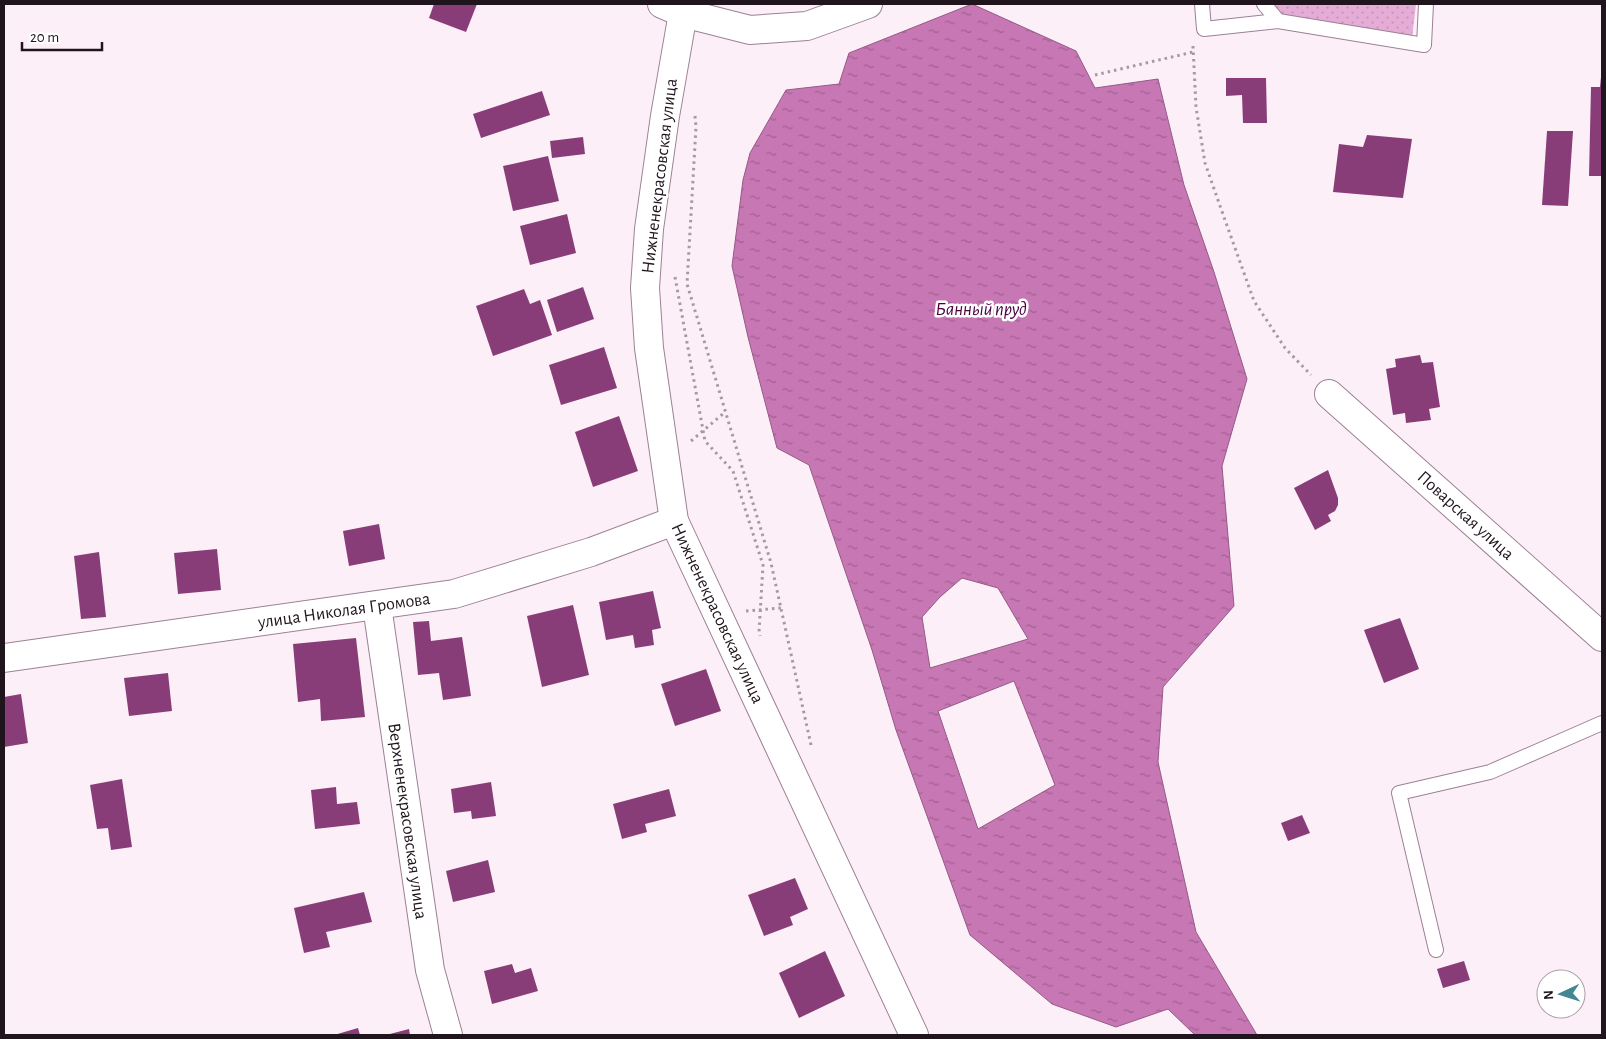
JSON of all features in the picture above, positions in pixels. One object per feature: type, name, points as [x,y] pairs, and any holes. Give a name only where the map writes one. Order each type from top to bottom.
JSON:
[{"type":"street","points":[[673,8],[750,30],[808,26],[868,4]]},
{"type":"street","name":"Нижненекрасовская улица","points":[[673,8],[665,116],[649,229],[645,288],[649,348],[674,521],[914,1035]]},
{"type":"street","name":"Поварская улица","points":[[1329,394],[1602,637]]},
{"type":"street","name":"улица Николая Громова","points":[[4,658],[454,594],[591,552],[674,521]]},
{"type":"street","name":"Верхненекрасовская улица","points":[[377,606],[430,970],[448,1035]]},
{"type":"lane","points":[[1202,4],[1204,29],[1278,21],[1424,45],[1426,4]]},
{"type":"lane","points":[[1264,4],[1278,21]]},
{"type":"lane","points":[[1436,950],[1399,793],[1490,772],[1602,723]]},
{"type":"path","points":[[1192,43],[1196,107],[1205,164],[1254,302],[1285,348],[1329,394]]},
{"type":"path","points":[[1095,75],[1193,52]]},
{"type":"path","points":[[690,122],[692,111],[696,127],[687,284],[771,563],[812,750]]},
{"type":"path","points":[[674,271],[705,442],[733,471],[763,565]]},
{"type":"path","points":[[665,462],[725,413]]},
{"type":"path","points":[[717,614],[780,608]]},
{"type":"shaded area","points":[[1271,4],[1416,4],[1412,38],[1283,16]]},
{"type":"water","name":"Банный пруд","points":[[972,4],[1076,51],[1095,88],[1158,79],[1184,185],[1214,272],[1247,379],[1222,466],[1234,606],[1163,687],[1158,762],[1196,932],[1257,1035],[1195,1035],[1168,1009],[1116,1027],[1052,1004],[970,935],[896,730],[872,650],[809,465],[777,448],[748,337],[732,266],[743,180],[750,153],[786,90],[839,84],[849,53]],"holes":[[[962,578],[998,588],[1028,639],[930,668],[922,617],[940,597]],[[1014,681],[1055,785],[978,829],[938,711]]]},
{"type":"building","points":[[434,4],[477,4],[466,32],[429,18]]},
{"type":"building","points":[[1601,77],[1602,176],[1589,176],[1591,87],[1600,87]]},
{"type":"building","points":[[1226,78],[1266,78],[1267,123],[1243,123],[1242,95],[1226,96]]},
{"type":"building","points":[[542,91],[550,115],[481,138],[473,114]]},
{"type":"building","points":[[1547,131],[1573,131],[1568,206],[1542,205]]},
{"type":"building","points":[[1367,135],[1412,139],[1403,198],[1333,192],[1339,144],[1363,147]]},
{"type":"building","points":[[583,137],[585,154],[552,158],[550,141]]},
{"type":"building","points":[[548,156],[559,201],[513,211],[503,166]]},
{"type":"building","points":[[567,214],[576,253],[530,265],[520,226]]},
{"type":"building","points":[[583,287],[594,319],[557,332],[547,300]]},
{"type":"building","points":[[524,289],[530,304],[540,300],[552,335],[493,356],[476,306]]},
{"type":"building","points":[[604,347],[617,388],[561,405],[549,365]]},
{"type":"building","points":[[1420,355],[1422,363],[1433,362],[1440,407],[1429,409],[1431,420],[1406,423],[1405,413],[1393,415],[1386,369],[1396,367],[1395,359]]},
{"type":"building","points":[[619,416],[638,471],[593,487],[575,432]]},
{"type":"building","points":[[1328,470],[1338,498],[1338,505],[1335,511],[1328,515],[1331,521],[1315,530],[1294,488]]},
{"type":"building","points":[[379,524],[385,559],[349,566],[343,531]]},
{"type":"building","points":[[217,549],[221,590],[178,594],[174,553]]},
{"type":"building","points":[[99,552],[106,617],[81,619],[74,556]]},
{"type":"building","points":[[653,591],[661,628],[652,630],[654,645],[635,648],[633,635],[606,640],[599,602]]},
{"type":"building","points":[[573,605],[589,675],[542,687],[527,616]]},
{"type":"building","points":[[1400,618],[1419,669],[1384,683],[1364,630]]},
{"type":"building","points":[[429,621],[431,641],[462,637],[471,696],[443,700],[439,673],[418,675],[413,622]]},
{"type":"building","points":[[356,638],[365,717],[321,721],[320,699],[298,702],[293,644]]},
{"type":"building","points":[[706,669],[721,711],[675,726],[661,684]]},
{"type":"building","points":[[168,673],[172,711],[129,716],[124,678]]},
{"type":"building","points":[[21,694],[28,743],[4,747],[4,697]]},
{"type":"building","points":[[122,779],[132,847],[111,850],[108,828],[97,829],[90,785]]},
{"type":"building","points":[[491,782],[496,816],[472,819],[471,811],[454,813],[451,789]]},
{"type":"building","points":[[336,787],[337,804],[357,802],[360,824],[315,829],[311,790]]},
{"type":"building","points":[[669,789],[676,816],[645,824],[647,832],[622,839],[613,804]]},
{"type":"building","points":[[1302,815],[1310,833],[1288,841],[1281,823]]},
{"type":"building","points":[[488,860],[495,892],[453,902],[446,871]]},
{"type":"building","points":[[795,878],[808,909],[790,917],[793,925],[764,936],[748,895]]},
{"type":"building","points":[[364,892],[372,922],[326,932],[330,947],[304,953],[294,908]]},
{"type":"building","points":[[825,951],[845,996],[799,1018],[779,973]]},
{"type":"building","points":[[1464,961],[1470,980],[1443,988],[1437,969]]},
{"type":"building","points":[[512,964],[515,973],[531,968],[538,991],[492,1004],[484,971]]},
{"type":"building","points":[[358,1028],[360,1035],[334,1035]]},
{"type":"building","points":[[409,1029],[410,1035],[386,1035]]}]
